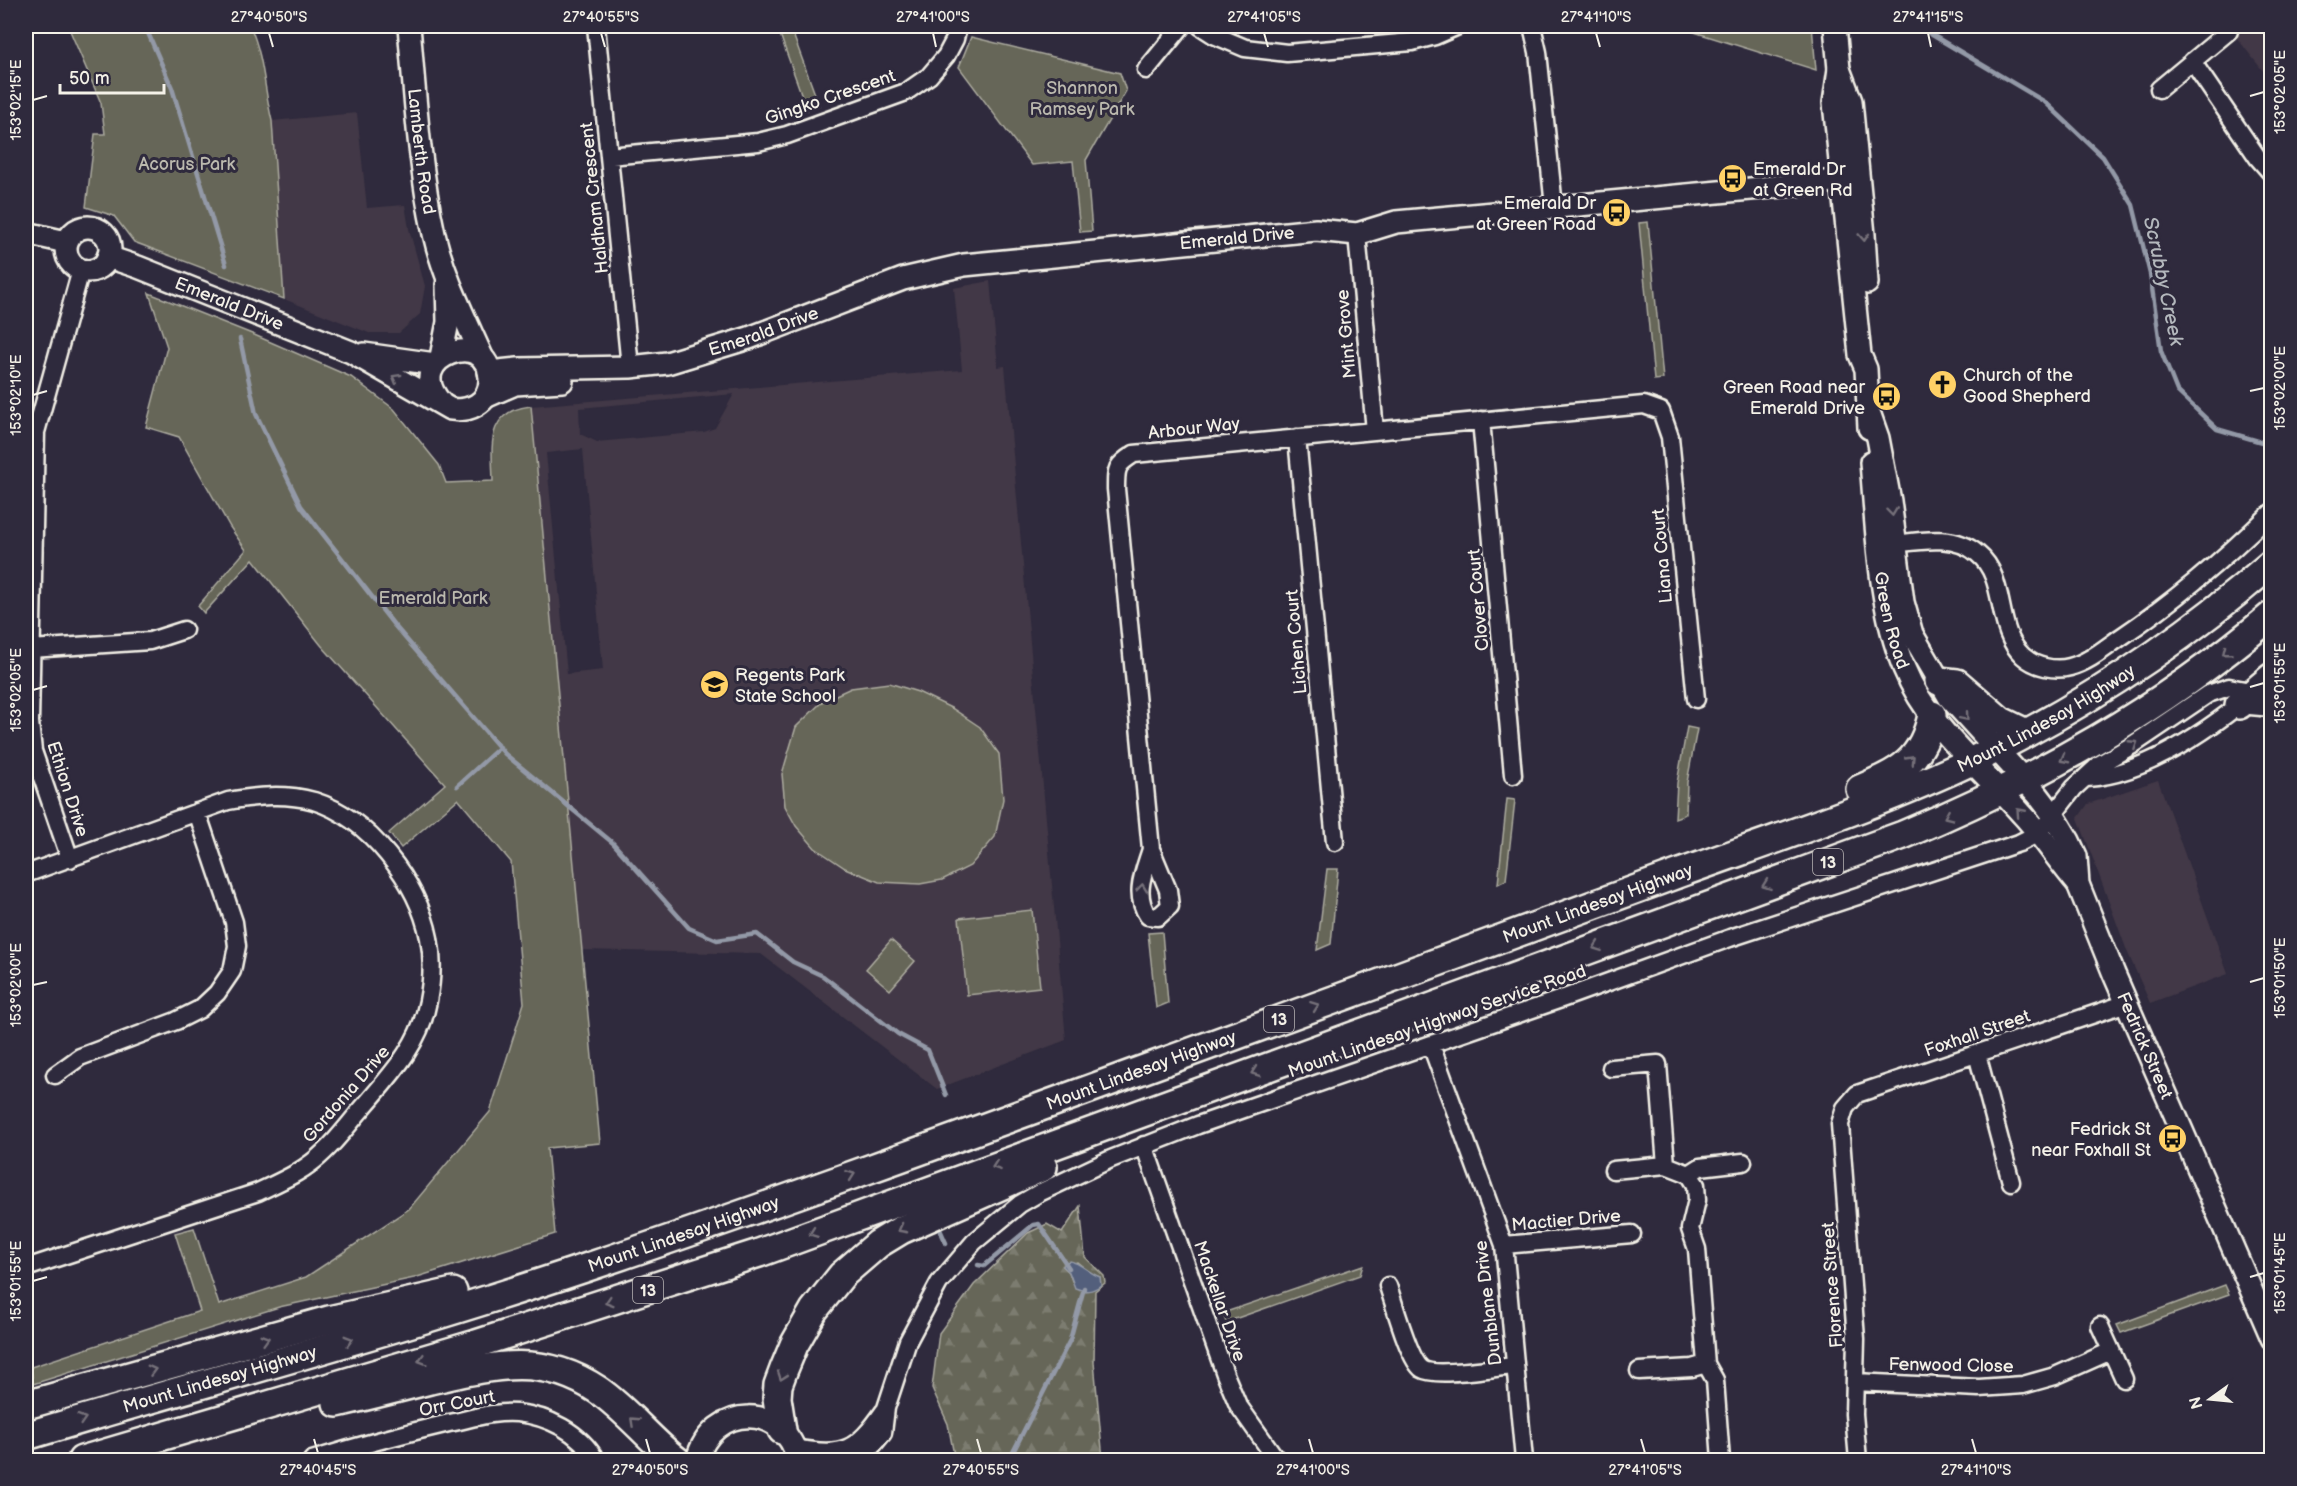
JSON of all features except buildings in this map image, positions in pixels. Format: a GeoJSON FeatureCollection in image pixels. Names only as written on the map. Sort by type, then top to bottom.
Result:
{"type":"FeatureCollection","features":[{"type":"Feature","properties":{"kind":"highway","name":"Mount Lindesay Highway"},"geometry":{"type":"LineString","coordinates":[[26,1436],[578,1270],[817,1187],[1901,791],[1972,761],[2079,704],[2127,673],[2196,623],[2271,563]]}},
{"type":"Feature","properties":{"kind":"highway","name":"13"},"geometry":{"type":"LineString","coordinates":[[82,1461],[476,1344],[643,1292],[770,1249],[1903,835],[2012,786],[2098,741],[2240,642],[2271,615]]}},
{"type":"Feature","properties":{"kind":"highway"},"geometry":{"type":"LineString","coordinates":[[1939,681],[1957,683],[2001,721],[2026,734]]}},
{"type":"Feature","properties":{"kind":"highway"},"geometry":{"type":"LineString","coordinates":[[1761,844],[1784,822],[1892,775],[1902,768],[1919,751],[1925,741],[1932,716]]}},
{"type":"Feature","properties":{"kind":"highway"},"geometry":{"type":"LineString","coordinates":[[792,1446],[777,1398],[778,1385],[794,1345],[808,1319],[825,1294],[842,1275],[878,1244],[900,1230],[1064,1158],[1091,1132]]}},
{"type":"Feature","properties":{"kind":"highway"},"geometry":{"type":"LineString","coordinates":[[26,1405],[329,1320],[537,1272],[578,1270]]}},
{"type":"Feature","properties":{"kind":"highway"},"geometry":{"type":"LineString","coordinates":[[198,1426],[248,1425],[481,1368],[526,1365],[568,1374],[596,1388],[676,1461]]}},
{"type":"Feature","properties":{"kind":"street","name":"Lamberth Road"},"geometry":{"type":"LineString","coordinates":[[409,26],[428,207],[434,235],[447,275],[487,367]]}},
{"type":"Feature","properties":{"kind":"street","name":"Haldham Crescent"},"geometry":{"type":"LineString","coordinates":[[596,26],[630,367]]}},
{"type":"Feature","properties":{"kind":"street","name":"Gingko Crescent"},"geometry":{"type":"LineString","coordinates":[[609,156],[758,142],[787,135],[906,92],[930,76],[955,39],[958,26]]}},
{"type":"Feature","properties":{"kind":"street"},"geometry":{"type":"LineString","coordinates":[[1146,70],[1182,26]]}},
{"type":"Feature","properties":{"kind":"street"},"geometry":{"type":"LineString","coordinates":[[1200,26],[1214,35],[1245,48],[1287,53],[1412,42],[1436,36],[1458,26]]}},
{"type":"Feature","properties":{"kind":"street"},"geometry":{"type":"LineString","coordinates":[[1532,26],[1538,52],[1554,207]]}},
{"type":"Feature","properties":{"kind":"street","name":"Green Road"},"geometry":{"type":"LineString","coordinates":[[1835,26],[1839,69],[1834,103],[1850,180],[1860,355],[1866,369],[1870,415],[1868,439],[1887,545],[1900,584],[1906,617],[1912,634],[1957,707],[1995,749],[2012,786]]}},
{"type":"Feature","properties":{"kind":"street"},"geometry":{"type":"LineString","coordinates":[[2159,88],[2229,31]]}},
{"type":"Feature","properties":{"kind":"street"},"geometry":{"type":"LineString","coordinates":[[2192,61],[2271,174]]}},
{"type":"Feature","properties":{"kind":"street","name":"Emerald Drive"},"geometry":{"type":"LineString","coordinates":[[351,352],[438,361],[449,352],[468,351],[487,367],[518,369],[630,367],[667,363],[710,352],[903,279],[964,265],[1316,230],[1357,234],[1396,222],[1850,180]]}},
{"type":"Feature","properties":{"kind":"street"},"geometry":{"type":"LineString","coordinates":[[81,227],[95,228],[106,236],[109,243],[108,257],[105,263],[94,270],[81,270],[70,262],[66,243],[69,236],[81,227]]}},
{"type":"Feature","properties":{"kind":"street"},"geometry":{"type":"LineString","coordinates":[[26,233],[66,243]]}},
{"type":"Feature","properties":{"kind":"street","name":"Mint Grove"},"geometry":{"type":"LineString","coordinates":[[1357,234],[1375,431]]}},
{"type":"Feature","properties":{"kind":"street","name":"Emerald Drive"},"geometry":{"type":"LineString","coordinates":[[108,257],[351,352],[450,409],[460,411],[478,405],[485,398],[515,384],[585,379],[630,367]]}},
{"type":"Feature","properties":{"kind":"street","name":"Ethion Drive"},"geometry":{"type":"LineString","coordinates":[[69,859],[33,750],[30,722],[31,432],[81,270]]}},
{"type":"Feature","properties":{"kind":"street","name":"Lamberth Road"},"geometry":{"type":"LineString","coordinates":[[438,361],[448,322],[447,275]]}},
{"type":"Feature","properties":{"kind":"street"},"geometry":{"type":"LineString","coordinates":[[438,361],[430,381],[435,397],[441,404]]}},
{"type":"Feature","properties":{"kind":"street"},"geometry":{"type":"LineString","coordinates":[[485,398],[490,381],[487,367]]}},
{"type":"Feature","properties":{"kind":"street","name":"Arbour Way"},"geometry":{"type":"LineString","coordinates":[[1151,849],[1116,471],[1121,462],[1134,454],[1481,420],[1644,405],[1661,411]]}},
{"type":"Feature","properties":{"kind":"street","name":"Liana Court"},"geometry":{"type":"LineString","coordinates":[[1661,411],[1671,437],[1696,699]]}},
{"type":"Feature","properties":{"kind":"street","name":"Clover Court"},"geometry":{"type":"LineString","coordinates":[[1481,420],[1514,775]]}},
{"type":"Feature","properties":{"kind":"street","name":"Lichen Court"},"geometry":{"type":"LineString","coordinates":[[1297,438],[1335,842]]}},
{"type":"Feature","properties":{"kind":"street"},"geometry":{"type":"LineString","coordinates":[[1887,545],[1951,541],[1963,544],[1980,555],[1991,571],[2009,632],[2018,651],[2034,664],[2062,669],[2072,667],[2094,655],[2177,597],[2224,559],[2271,512]]}},
{"type":"Feature","properties":{"kind":"street","name":"Green Road"},"geometry":{"type":"LineString","coordinates":[[1887,545],[1885,599],[1897,649],[1906,672],[1932,716],[1972,761],[2012,786]]}},
{"type":"Feature","properties":{"kind":"street"},"geometry":{"type":"LineString","coordinates":[[31,649],[150,641],[184,630]]}},
{"type":"Feature","properties":{"kind":"street","name":"Mount Lindesay Highway Service Road"},"geometry":{"type":"LineString","coordinates":[[855,1461],[864,1456],[883,1433],[886,1408],[908,1341],[939,1283],[974,1242],[1020,1204],[1039,1193],[1144,1145],[1776,922],[2019,843],[2039,832],[2074,788],[2100,764],[2208,694],[2229,687],[2262,696]]}},
{"type":"Feature","properties":{"kind":"street","name":"Mount Lindesay Highway Service Road"},"geometry":{"type":"LineString","coordinates":[[2087,778],[2110,775],[2153,758],[2262,696]]}},
{"type":"Feature","properties":{"kind":"street","name":"Fedrick Street"},"geometry":{"type":"LineString","coordinates":[[2012,786],[2054,816],[2076,856],[2078,884],[2271,1338]]}},
{"type":"Feature","properties":{"kind":"street","name":"Fedrick Street"},"geometry":{"type":"LineString","coordinates":[[2012,786],[2060,864],[2078,884]]}},
{"type":"Feature","properties":{"kind":"street","name":"Gordonia Drive"},"geometry":{"type":"LineString","coordinates":[[26,874],[228,801],[255,796],[281,796],[314,801],[340,813],[364,830],[388,853],[402,874],[419,908],[429,937],[432,970],[428,1002],[417,1036],[400,1065],[323,1153],[294,1174],[258,1192],[26,1268]]}},
{"type":"Feature","properties":{"kind":"street"},"geometry":{"type":"LineString","coordinates":[[55,1075],[80,1057],[176,1021],[200,1009],[217,993],[232,970],[237,946],[234,922],[197,812]]}},
{"type":"Feature","properties":{"kind":"street","name":"Foxhall Street"},"geometry":{"type":"LineString","coordinates":[[1845,1108],[1857,1094],[2127,1003]]}},
{"type":"Feature","properties":{"kind":"street","name":"Dunblane Drive"},"geometry":{"type":"LineString","coordinates":[[1431,1045],[1504,1245],[1524,1461]]}},
{"type":"Feature","properties":{"kind":"street"},"geometry":{"type":"LineString","coordinates":[[1977,1054],[2011,1182]]}},
{"type":"Feature","properties":{"kind":"street"},"geometry":{"type":"LineString","coordinates":[[1611,1068],[1658,1064],[1666,1165]]}},
{"type":"Feature","properties":{"kind":"street","name":"Florence Street"},"geometry":{"type":"LineString","coordinates":[[1845,1108],[1840,1124],[1856,1338],[1854,1414],[1858,1461]]}},
{"type":"Feature","properties":{"kind":"street","name":"Mackellar Drive"},"geometry":{"type":"LineString","coordinates":[[1144,1145],[1238,1405],[1277,1461]]}},
{"type":"Feature","properties":{"kind":"street"},"geometry":{"type":"LineString","coordinates":[[1689,1174],[1700,1167],[1743,1162]]}},
{"type":"Feature","properties":{"kind":"street"},"geometry":{"type":"LineString","coordinates":[[1613,1170],[1666,1165],[1689,1174],[1695,1185],[1697,1200],[1690,1229],[1696,1249],[1706,1364],[1715,1380],[1721,1461]]}},
{"type":"Feature","properties":{"kind":"street","name":"Mactier Drive"},"geometry":{"type":"LineString","coordinates":[[1504,1245],[1632,1234]]}},
{"type":"Feature","properties":{"kind":"street"},"geometry":{"type":"LineString","coordinates":[[1388,1286],[1413,1358],[1421,1368],[1435,1373],[1515,1366]]}},
{"type":"Feature","properties":{"kind":"street"},"geometry":{"type":"LineString","coordinates":[[2100,1326],[2124,1379]]}},
{"type":"Feature","properties":{"kind":"street","name":"Fenwood Close"},"geometry":{"type":"LineString","coordinates":[[1855,1382],[1979,1388],[2023,1385],[2055,1376],[2111,1351]]}},
{"type":"Feature","properties":{"kind":"street"},"geometry":{"type":"LineString","coordinates":[[1639,1371],[1692,1368],[1706,1364]]}},
{"type":"Feature","properties":{"kind":"street","name":"Mount Lindesay Highway Service Road"},"geometry":{"type":"LineString","coordinates":[[792,1446],[826,1453],[840,1451],[866,1436],[886,1408]]}},
{"type":"Feature","properties":{"kind":"street","name":"Orr Court"},"geometry":{"type":"LineString","coordinates":[[312,1461],[386,1437],[472,1418],[514,1413],[548,1420],[566,1430],[581,1442],[596,1461]]}},
{"type":"Feature","properties":{"kind":"street"},"geometry":{"type":"LineString","coordinates":[[697,1461],[708,1436],[718,1426],[730,1419],[744,1416],[758,1417],[771,1422],[792,1446]]}},
{"type":"Feature","properties":{"kind":"shaded area"},"geometry":{"type":"Polygon","coordinates":[[[2231,26],[2271,26],[2271,81],[2229,28],[2231,26]]]}},
{"type":"Feature","properties":{"kind":"shaded area"},"geometry":{"type":"Polygon","coordinates":[[[357,113],[367,208],[405,205],[409,229],[425,286],[420,314],[399,333],[369,333],[284,299],[272,121],[357,113]]]}},
{"type":"Feature","properties":{"kind":"shaded area","name":"Regents Park State School"},"geometry":{"type":"Polygon","coordinates":[[[990,281],[998,367],[1005,366],[1066,1040],[937,1089],[761,954],[581,950],[531,406],[962,370],[954,288],[990,281]],[[734,394],[579,408],[580,434],[597,442],[704,432],[715,428],[734,394]],[[583,449],[546,453],[567,674],[603,670],[583,449]],[[889,683],[851,688],[823,701],[796,727],[920,884],[942,880],[970,866],[980,727],[953,709],[918,692],[889,683]]]}},
{"type":"Feature","properties":{"kind":"shaded area"},"geometry":{"type":"Polygon","coordinates":[[[2158,780],[2228,974],[2150,1003],[2127,951],[2078,818],[2088,804],[2158,780]]]}},
{"type":"Feature","properties":{"kind":"green space","name":"Acorus Park"},"geometry":{"type":"Polygon","coordinates":[[[68,26],[250,26],[261,61],[272,121],[284,299],[134,242],[114,216],[86,207],[95,134],[105,134],[101,103],[68,26]]]}},
{"type":"Feature","properties":{"kind":"green space"},"geometry":{"type":"Polygon","coordinates":[[[777,26],[790,26],[819,105],[807,110],[777,26]]]}},
{"type":"Feature","properties":{"kind":"green space"},"geometry":{"type":"Polygon","coordinates":[[[1675,26],[1812,26],[1816,70],[1675,26]]]}},
{"type":"Feature","properties":{"kind":"green space","name":"Shannon Ramsey Park"},"geometry":{"type":"Polygon","coordinates":[[[971,37],[1120,73],[1126,91],[1086,160],[1092,231],[1080,232],[1073,161],[1032,165],[959,67],[971,37]]]}},
{"type":"Feature","properties":{"kind":"green space"},"geometry":{"type":"Polygon","coordinates":[[[1648,222],[1663,379],[1654,380],[1639,223],[1648,222]]]}},
{"type":"Feature","properties":{"kind":"green space","name":"Emerald Park"},"geometry":{"type":"Polygon","coordinates":[[[149,293],[351,377],[394,409],[439,465],[446,483],[493,481],[492,443],[498,423],[516,409],[531,406],[600,1143],[547,1148],[555,1234],[414,1278],[279,1307],[33,1384],[31,1367],[200,1311],[175,1233],[194,1228],[219,1305],[306,1277],[409,1209],[490,1112],[524,1003],[511,862],[458,799],[401,848],[389,833],[445,784],[321,645],[253,559],[204,613],[198,606],[246,550],[230,527],[179,437],[146,427],[167,347],[149,293]]]}},
{"type":"Feature","properties":{"kind":"green space"},"geometry":{"type":"Polygon","coordinates":[[[889,683],[918,692],[953,709],[980,727],[999,754],[1003,799],[995,837],[970,866],[942,880],[920,884],[879,882],[845,868],[815,848],[796,826],[785,806],[782,774],[796,727],[823,701],[851,688],[889,683]]]}},
{"type":"Feature","properties":{"kind":"green space"},"geometry":{"type":"Polygon","coordinates":[[[1687,727],[1697,729],[1687,782],[1686,814],[1675,818],[1677,783],[1687,727]]]}},
{"type":"Feature","properties":{"kind":"green space"},"geometry":{"type":"Polygon","coordinates":[[[1507,799],[1515,800],[1506,880],[1498,884],[1507,799]]]}},
{"type":"Feature","properties":{"kind":"green space"},"geometry":{"type":"Polygon","coordinates":[[[1327,869],[1338,869],[1331,944],[1317,950],[1327,869]]]}},
{"type":"Feature","properties":{"kind":"green space"},"geometry":{"type":"Polygon","coordinates":[[[1032,910],[1040,987],[967,995],[959,918],[1032,910]]]}},
{"type":"Feature","properties":{"kind":"green space"},"geometry":{"type":"Polygon","coordinates":[[[1162,932],[1168,1003],[1156,1008],[1148,933],[1162,932]]]}},
{"type":"Feature","properties":{"kind":"green space"},"geometry":{"type":"Polygon","coordinates":[[[891,940],[915,961],[890,990],[866,969],[891,940]]]}},
{"type":"Feature","properties":{"kind":"green space"},"geometry":{"type":"Polygon","coordinates":[[[1080,1206],[1085,1257],[1104,1276],[1105,1283],[1095,1291],[1094,1362],[1103,1460],[955,1460],[948,1424],[932,1388],[939,1333],[974,1285],[1028,1233],[1047,1224],[1062,1233],[1080,1206]],[[1077,1262],[1063,1266],[1069,1272],[1072,1281],[1100,1285],[1100,1277],[1092,1274],[1077,1262]]]}},
{"type":"Feature","properties":{"kind":"green space"},"geometry":{"type":"Polygon","coordinates":[[[1363,1265],[1360,1275],[1226,1322],[1223,1313],[1363,1265]]]}},
{"type":"Feature","properties":{"kind":"green space"},"geometry":{"type":"Polygon","coordinates":[[[2225,1285],[2229,1294],[2121,1333],[2117,1325],[2225,1285]]]}},
{"type":"Feature","properties":{"kind":"water"},"geometry":{"type":"Polygon","coordinates":[[[1070,1261],[1100,1277],[1101,1285],[1088,1291],[1075,1288],[1069,1272],[1063,1266],[1070,1261]]]}},
{"type":"Feature","properties":{"kind":"waterway"},"geometry":{"type":"LineString","coordinates":[[145,26],[172,88],[226,265]]}},
{"type":"Feature","properties":{"kind":"waterway","name":"Scrubby Creek"},"geometry":{"type":"LineString","coordinates":[[1917,26],[2045,102],[2103,157],[2133,205],[2150,274],[2161,351],[2177,391],[2217,429],[2272,445]]}},
{"type":"Feature","properties":{"kind":"waterway"},"geometry":{"type":"LineString","coordinates":[[240,339],[256,414],[301,506],[394,625],[505,754],[613,843],[689,928],[717,940],[757,934],[793,962],[823,976],[898,1034],[928,1050],[946,1095]]}},
{"type":"Feature","properties":{"kind":"waterway"},"geometry":{"type":"LineString","coordinates":[[457,786],[500,747]]}},
{"type":"Feature","properties":{"kind":"waterway"},"geometry":{"type":"LineString","coordinates":[[978,1265],[984,1266],[1033,1225],[1039,1224],[1069,1268]]}},
{"type":"Feature","properties":{"kind":"waterway"},"geometry":{"type":"LineString","coordinates":[[938,1225],[946,1243]]}},
{"type":"Feature","properties":{"kind":"waterway"},"geometry":{"type":"LineString","coordinates":[[1009,1460],[1070,1340],[1084,1288]]}},
{"type":"Feature","properties":{"kind":"place","name":"Emerald Dr at Green Rd"},"geometry":{"type":"Point","coordinates":[1732,179]}},
{"type":"Feature","properties":{"kind":"place","name":"Emerald Dr at Green Road"},"geometry":{"type":"Point","coordinates":[1617,213]}},
{"type":"Feature","properties":{"kind":"place","name":"Church of the Good Shepherd"},"geometry":{"type":"Point","coordinates":[1942,385]}},
{"type":"Feature","properties":{"kind":"place","name":"Green Road near Emerald Drive"},"geometry":{"type":"Point","coordinates":[1886,397]}},
{"type":"Feature","properties":{"kind":"place","name":"Regents Park State School"},"geometry":{"type":"Point","coordinates":[714,685]}},
{"type":"Feature","properties":{"kind":"place","name":"Fedrick St near Foxhall St"},"geometry":{"type":"Point","coordinates":[2172,1139]}}]}
